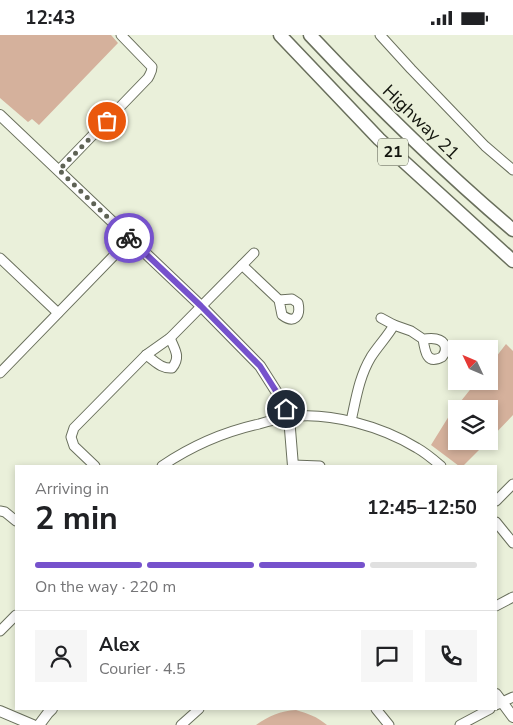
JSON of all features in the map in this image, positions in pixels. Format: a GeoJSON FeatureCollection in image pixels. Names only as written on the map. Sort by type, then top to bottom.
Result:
{"type":"FeatureCollection","features":[{"type":"Feature","properties":{"kind":"main road","name":"21"},"geometry":{"type":"LineString","coordinates":[[280,35],[379,139],[513,261]]}},
{"type":"Feature","properties":{"kind":"main road","name":"Highway 21"},"geometry":{"type":"LineString","coordinates":[[310,35],[413,140],[513,230]]}},
{"type":"Feature","properties":{"kind":"street"},"geometry":{"type":"LineString","coordinates":[[59,170],[151,74],[152,67],[122,35]]}},
{"type":"Feature","properties":{"kind":"street"},"geometry":{"type":"LineString","coordinates":[[380,35],[485,146],[513,171]]}},
{"type":"Feature","properties":{"kind":"street"},"geometry":{"type":"LineString","coordinates":[[2,120],[59,170],[201,306],[260,366],[281,399],[289,417],[293,465]]}},
{"type":"Feature","properties":{"kind":"street"},"geometry":{"type":"LineString","coordinates":[[0,373],[130,239]]}},
{"type":"Feature","properties":{"kind":"street"},"geometry":{"type":"LineString","coordinates":[[94,465],[74,446],[71,437],[74,428],[146,355],[170,338],[254,253]]}},
{"type":"Feature","properties":{"kind":"street"},"geometry":{"type":"LineString","coordinates":[[0,258],[58,313]]}},
{"type":"Feature","properties":{"kind":"street"},"geometry":{"type":"LineString","coordinates":[[242,265],[279,300]]}},
{"type":"Feature","properties":{"kind":"street"},"geometry":{"type":"LineString","coordinates":[[381,318],[411,331],[423,339]]}},
{"type":"Feature","properties":{"kind":"street"},"geometry":{"type":"LineString","coordinates":[[351,421],[358,387],[364,371],[371,357],[394,325]]}},
{"type":"Feature","properties":{"kind":"street"},"geometry":{"type":"LineString","coordinates":[[146,355],[160,366],[167,369],[172,368],[177,363],[178,356],[170,338]]}},
{"type":"Feature","properties":{"kind":"street"},"geometry":{"type":"LineString","coordinates":[[163,465],[209,439],[243,427],[289,417],[315,416],[351,421],[396,437],[417,448],[440,465]]}},
{"type":"Feature","properties":{"kind":"street"},"geometry":{"type":"LineString","coordinates":[[497,500],[513,484]]}},
{"type":"Feature","properties":{"kind":"street"},"geometry":{"type":"LineString","coordinates":[[0,511],[5,512],[15,520]]}},
{"type":"Feature","properties":{"kind":"street"},"geometry":{"type":"LineString","coordinates":[[497,523],[513,543]]}},
{"type":"Feature","properties":{"kind":"street"},"geometry":{"type":"LineString","coordinates":[[497,605],[513,597]]}},
{"type":"Feature","properties":{"kind":"street"},"geometry":{"type":"LineString","coordinates":[[0,631],[15,616]]}},
{"type":"Feature","properties":{"kind":"street"},"geometry":{"type":"LineString","coordinates":[[498,700],[513,697]]}},
{"type":"Feature","properties":{"kind":"street"},"geometry":{"type":"LineString","coordinates":[[498,700],[513,717]]}},
{"type":"Feature","properties":{"kind":"street"},"geometry":{"type":"LineString","coordinates":[[40,725],[51,710]]}},
{"type":"Feature","properties":{"kind":"street"},"geometry":{"type":"LineString","coordinates":[[47,725],[56,710]]}},
{"type":"Feature","properties":{"kind":"street"},"geometry":{"type":"LineString","coordinates":[[181,725],[198,710]]}},
{"type":"Feature","properties":{"kind":"street"},"geometry":{"type":"LineString","coordinates":[[377,710],[389,725]]}},
{"type":"Feature","properties":{"kind":"street"},"geometry":{"type":"LineString","coordinates":[[460,725],[488,710]]}},
{"type":"Feature","properties":{"kind":"street"},"geometry":{"type":"LineString","coordinates":[[0,711],[33,725]]}},
{"type":"Feature","properties":{"kind":"shaded area"},"geometry":{"type":"Polygon","coordinates":[[[0,35],[111,35],[118,43],[39,125],[32,119],[28,122],[0,98],[0,35]]]}},
{"type":"Feature","properties":{"kind":"shaded area"},"geometry":{"type":"Polygon","coordinates":[[[506,344],[513,351],[513,415],[498,431],[498,400],[462,400],[470,390],[498,390],[498,354],[506,344]]]}},
{"type":"Feature","properties":{"kind":"shaded area"},"geometry":{"type":"Polygon","coordinates":[[[448,418],[448,450],[479,450],[464,465],[458,465],[431,445],[448,418]]]}},
{"type":"Feature","properties":{"kind":"shaded area"},"geometry":{"type":"Polygon","coordinates":[[[296,710],[319,719],[327,725],[256,725],[275,714],[296,710]]]}},
{"type":"Feature","properties":{"kind":"way so far"},"geometry":{"type":"LineString","coordinates":[[107,121],[59,170],[129,238]]}},
{"type":"Feature","properties":{"kind":"route"},"geometry":{"type":"LineString","coordinates":[[129,238],[201,306],[260,366],[286,409]]}}]}
